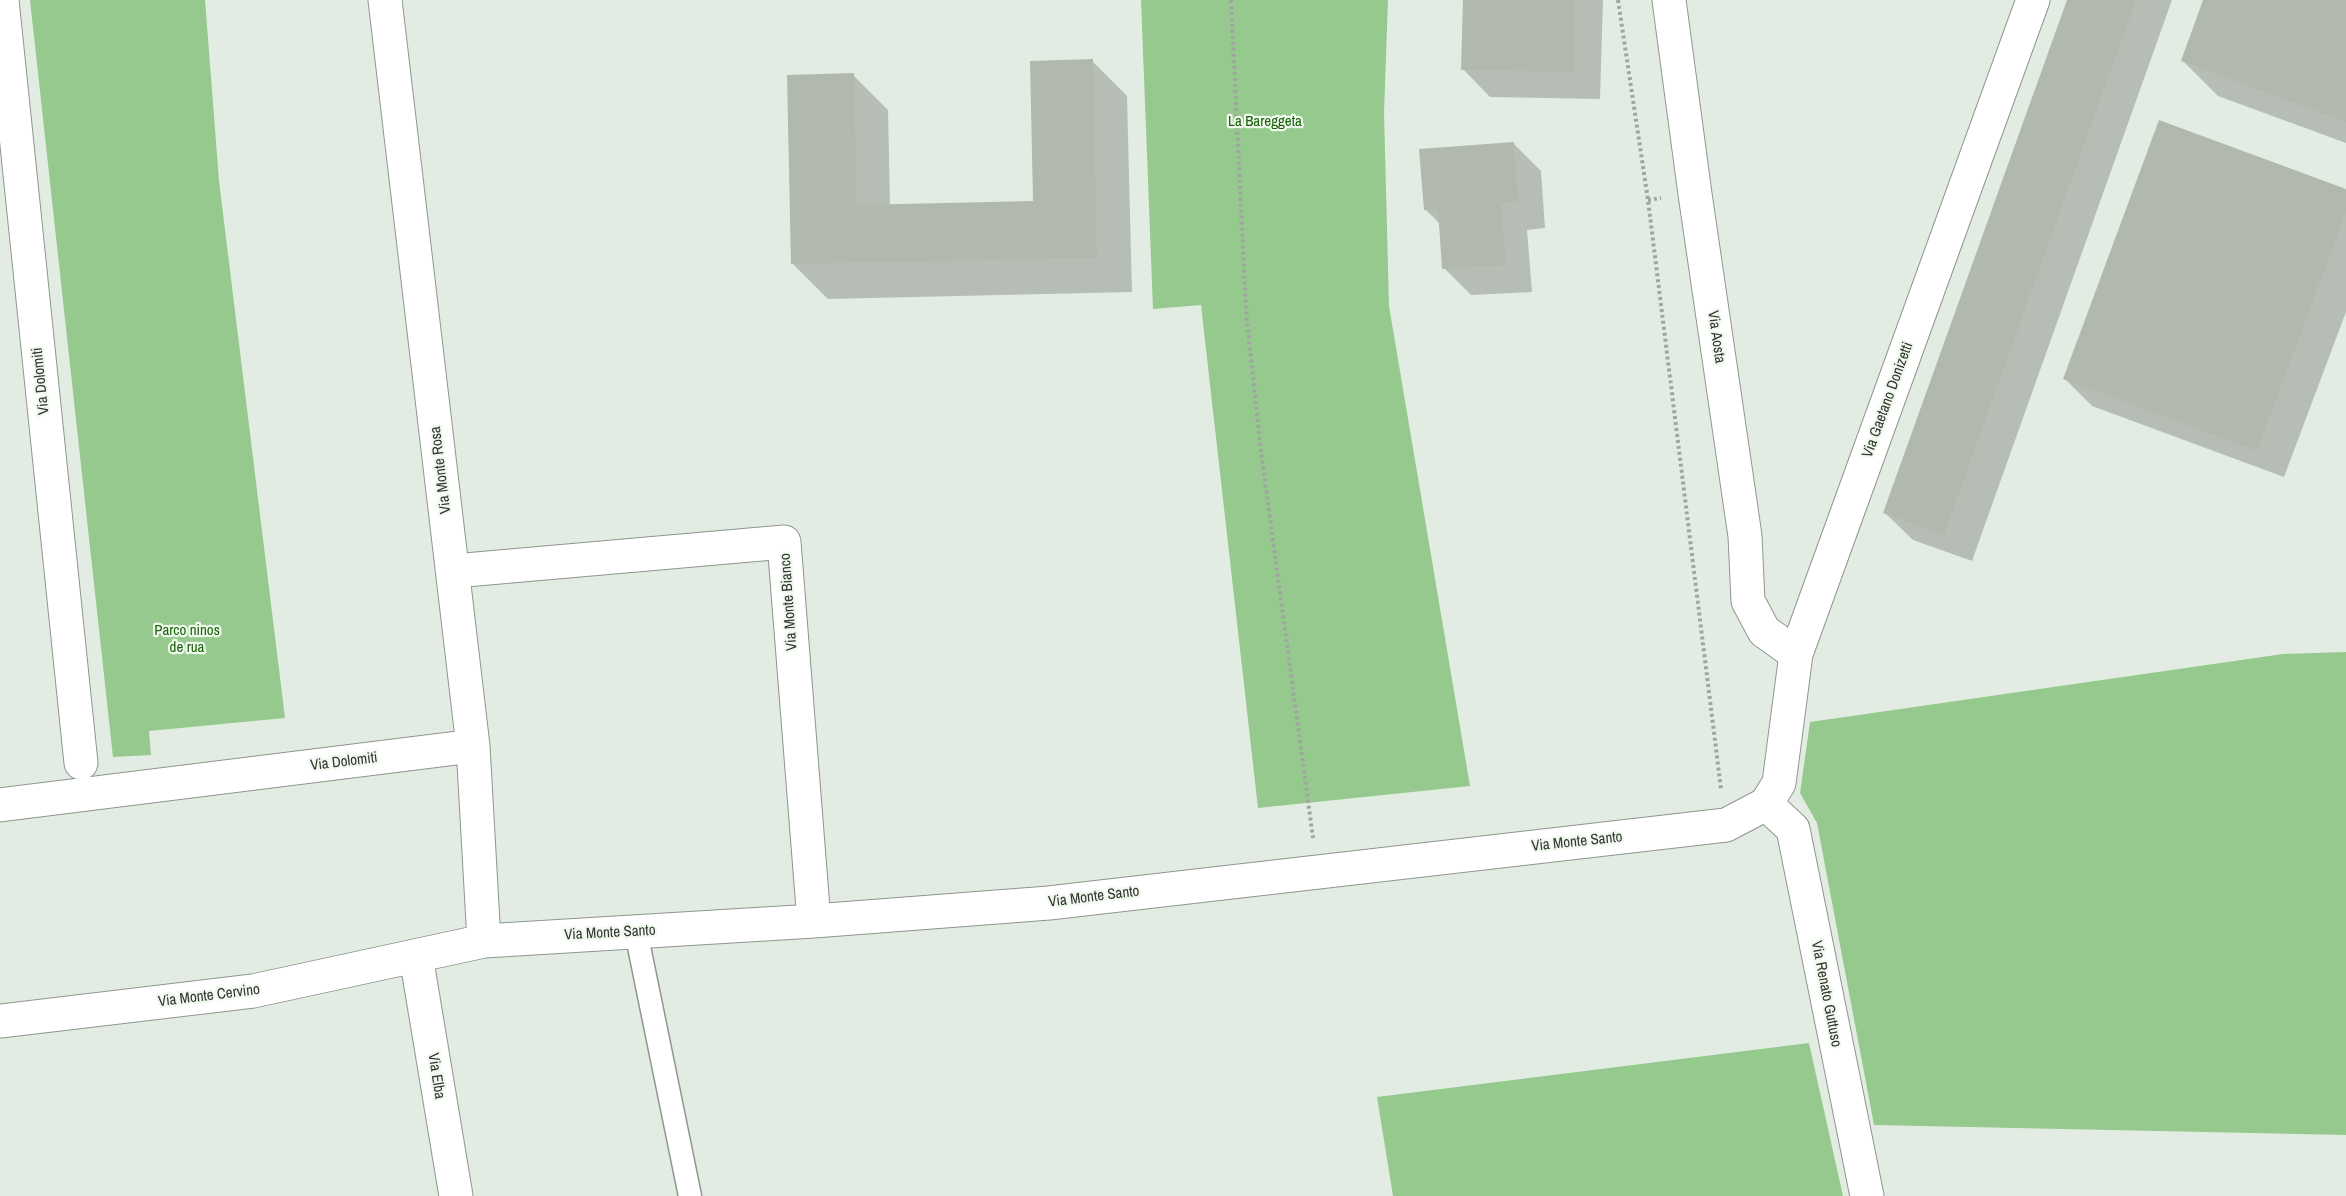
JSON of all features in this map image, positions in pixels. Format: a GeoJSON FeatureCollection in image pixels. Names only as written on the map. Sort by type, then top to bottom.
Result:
{"type":"FeatureCollection","features":[{"type":"Feature","properties":{"kind":"street","name":"Via Dolomiti"},"geometry":{"type":"LineString","coordinates":[[2,0],[81,763]]}},
{"type":"Feature","properties":{"kind":"street","name":"Via Monte Rosa"},"geometry":{"type":"LineString","coordinates":[[385,0],[473,746],[484,941]]}},
{"type":"Feature","properties":{"kind":"street","name":"Via Aosta"},"geometry":{"type":"LineString","coordinates":[[1669,0],[1745,536],[1748,601],[1764,631],[1796,654]]}},
{"type":"Feature","properties":{"kind":"street","name":"Via Gaetano Donizetti"},"geometry":{"type":"LineString","coordinates":[[1766,804],[1779,783],[1796,654],[2033,0]]}},
{"type":"Feature","properties":{"kind":"street","name":"Via Monte Bianco"},"geometry":{"type":"LineString","coordinates":[[454,571],[784,542],[814,921]]}},
{"type":"Feature","properties":{"kind":"street","name":"Via Dolomiti"},"geometry":{"type":"LineString","coordinates":[[0,805],[473,746]]}},
{"type":"Feature","properties":{"kind":"street","name":"Via Monte Santo"},"geometry":{"type":"LineString","coordinates":[[416,956],[484,941],[814,921],[1048,903],[1726,825],[1766,804]]}},
{"type":"Feature","properties":{"kind":"street","name":"Via Renato Guttuso"},"geometry":{"type":"LineString","coordinates":[[1766,804],[1793,829],[1867,1196]]}},
{"type":"Feature","properties":{"kind":"street","name":"Via Monte Cervino"},"geometry":{"type":"LineString","coordinates":[[0,1021],[253,992],[416,956]]}},
{"type":"Feature","properties":{"kind":"street","name":"Via Elba"},"geometry":{"type":"LineString","coordinates":[[416,956],[456,1196]]}},
{"type":"Feature","properties":{"kind":"lane"},"geometry":{"type":"LineString","coordinates":[[636,932],[690,1196]]}},
{"type":"Feature","properties":{"kind":"path"},"geometry":{"type":"LineString","coordinates":[[1230,0],[1246,311],[1261,451],[1317,872]]}},
{"type":"Feature","properties":{"kind":"path"},"geometry":{"type":"LineString","coordinates":[[1618,0],[1648,200],[1726,825]]}},
{"type":"Feature","properties":{"kind":"green space","name":"Parco ninos de rua"},"geometry":{"type":"Polygon","coordinates":[[[30,0],[205,0],[219,181],[285,718],[149,731],[151,755],[113,757],[30,0]]]}},
{"type":"Feature","properties":{"kind":"green space","name":"La Bareggeta"},"geometry":{"type":"Polygon","coordinates":[[[1141,0],[1388,0],[1384,113],[1389,306],[1470,786],[1258,808],[1201,305],[1153,309],[1141,0]]]}},
{"type":"Feature","properties":{"kind":"green space"},"geometry":{"type":"Polygon","coordinates":[[[2346,652],[2346,1135],[1874,1125],[1817,823],[1800,793],[1810,722],[2283,654],[2346,652]]]}},
{"type":"Feature","properties":{"kind":"green space"},"geometry":{"type":"Polygon","coordinates":[[[1809,1043],[1843,1196],[1393,1196],[1377,1097],[1809,1043]]]}},
{"type":"Feature","properties":{"kind":"building"},"geometry":{"type":"Polygon","coordinates":[[[1463,0],[1575,0],[1574,72],[1461,70],[1463,0]]]}},
{"type":"Feature","properties":{"kind":"building"},"geometry":{"type":"Polygon","coordinates":[[[2067,0],[2136,0],[1944,535],[1883,513],[2067,0]]]}},
{"type":"Feature","properties":{"kind":"building"},"geometry":{"type":"Polygon","coordinates":[[[2203,0],[2346,0],[2346,122],[2181,61],[2203,0]]]}},
{"type":"Feature","properties":{"kind":"building"},"geometry":{"type":"Polygon","coordinates":[[[1093,59],[1097,258],[791,264],[787,75],[854,73],[857,205],[1033,201],[1030,61],[1093,59]]]}},
{"type":"Feature","properties":{"kind":"building"},"geometry":{"type":"Polygon","coordinates":[[[2159,120],[2346,189],[2346,212],[2257,451],[2063,379],[2159,120]]]}},
{"type":"Feature","properties":{"kind":"building"},"geometry":{"type":"Polygon","coordinates":[[[1514,142],[1518,201],[1501,203],[1506,265],[1442,269],[1438,209],[1424,210],[1419,149],[1514,142]]]}}]}
